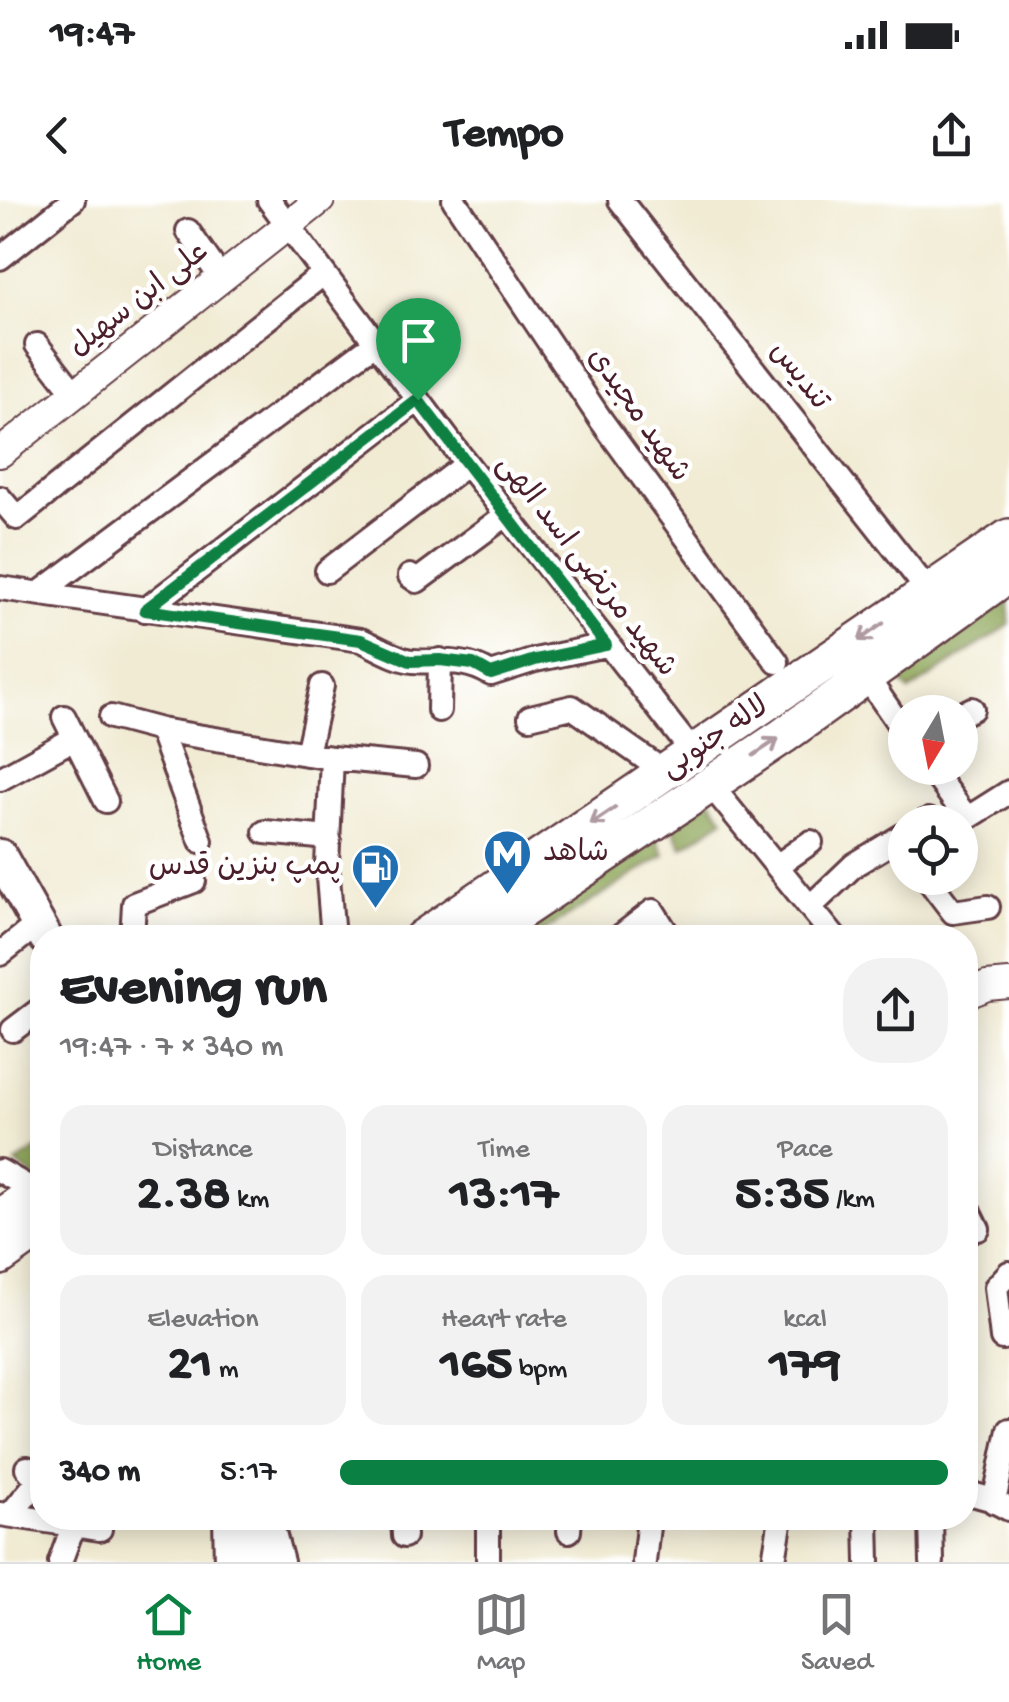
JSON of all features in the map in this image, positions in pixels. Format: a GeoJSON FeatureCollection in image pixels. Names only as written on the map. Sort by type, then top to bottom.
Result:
{"type":"FeatureCollection","features":[{"type":"Feature","properties":{"kind":"main road","name":"لاله جنوبی"},"geometry":{"type":"LineString","coordinates":[[497,925],[690,770],[928,592],[1009,537]]}},
{"type":"Feature","properties":{"kind":"main road","name":"لاله جنوبی"},"geometry":{"type":"LineString","coordinates":[[443,925],[690,770],[866,676],[1009,574]]}},
{"type":"Feature","properties":{"kind":"main road"},"geometry":{"type":"LineString","coordinates":[[0,856],[39,925]]}},
{"type":"Feature","properties":{"kind":"main road"},"geometry":{"type":"LineString","coordinates":[[0,1217],[30,1197]]}},
{"type":"Feature","properties":{"kind":"main road"},"geometry":{"type":"LineString","coordinates":[[0,1257],[30,1236]]}},
{"type":"Feature","properties":{"kind":"main road"},"geometry":{"type":"LineString","coordinates":[[230,1530],[231,1562]]}},
{"type":"Feature","properties":{"kind":"main road"},"geometry":{"type":"LineString","coordinates":[[254,1562],[255,1530]]}},
{"type":"Feature","properties":{"kind":"street","name":"شهید مرتضی اسد الهی"},"geometry":{"type":"LineString","coordinates":[[269,200],[606,645],[690,770],[825,925]]}},
{"type":"Feature","properties":{"kind":"street","name":"علی ابن سهیل"},"geometry":{"type":"LineString","coordinates":[[0,453],[320,200]]}},
{"type":"Feature","properties":{"kind":"street","name":"شهید مجیدی"},"geometry":{"type":"LineString","coordinates":[[454,200],[601,420],[777,662]]}},
{"type":"Feature","properties":{"kind":"street","name":"تندیس"},"geometry":{"type":"LineString","coordinates":[[620,200],[928,592]]}},
{"type":"Feature","properties":{"kind":"street"},"geometry":{"type":"LineString","coordinates":[[0,258],[84,202]]}},
{"type":"Feature","properties":{"kind":"street"},"geometry":{"type":"LineString","coordinates":[[188,230],[221,278]]}},
{"type":"Feature","properties":{"kind":"street"},"geometry":{"type":"LineString","coordinates":[[0,498],[17,518],[323,274]]}},
{"type":"Feature","properties":{"kind":"street"},"geometry":{"type":"LineString","coordinates":[[41,592],[375,343]]}},
{"type":"Feature","properties":{"kind":"street"},"geometry":{"type":"LineString","coordinates":[[36,345],[75,394]]}},
{"type":"Feature","properties":{"kind":"street"},"geometry":{"type":"LineString","coordinates":[[145,610],[418,400]]}},
{"type":"Feature","properties":{"kind":"street"},"geometry":{"type":"LineString","coordinates":[[327,571],[467,464]]}},
{"type":"Feature","properties":{"kind":"street"},"geometry":{"type":"LineString","coordinates":[[410,576],[417,581],[506,514]]}},
{"type":"Feature","properties":{"kind":"street"},"geometry":{"type":"LineString","coordinates":[[0,588],[361,640],[410,661],[473,664],[491,674],[549,656],[606,645]]}},
{"type":"Feature","properties":{"kind":"street"},"geometry":{"type":"LineString","coordinates":[[439,710],[440,660]]}},
{"type":"Feature","properties":{"kind":"street"},"geometry":{"type":"LineString","coordinates":[[866,676],[888,708]]}},
{"type":"Feature","properties":{"kind":"street"},"geometry":{"type":"LineString","coordinates":[[307,754],[322,686]]}},
{"type":"Feature","properties":{"kind":"street"},"geometry":{"type":"LineString","coordinates":[[530,717],[572,707],[690,770]]}},
{"type":"Feature","properties":{"kind":"street"},"geometry":{"type":"LineString","coordinates":[[111,717],[160,730],[307,754],[416,766]]}},
{"type":"Feature","properties":{"kind":"street"},"geometry":{"type":"LineString","coordinates":[[0,779],[68,728],[106,801]]}},
{"type":"Feature","properties":{"kind":"street"},"geometry":{"type":"LineString","coordinates":[[160,730],[200,841]]}},
{"type":"Feature","properties":{"kind":"street"},"geometry":{"type":"LineString","coordinates":[[332,758],[327,865],[332,925]]}},
{"type":"Feature","properties":{"kind":"street"},"geometry":{"type":"LineString","coordinates":[[978,811],[1009,792]]}},
{"type":"Feature","properties":{"kind":"street"},"geometry":{"type":"LineString","coordinates":[[266,832],[328,838]]}},
{"type":"Feature","properties":{"kind":"street"},"geometry":{"type":"LineString","coordinates":[[777,866],[811,842]]}},
{"type":"Feature","properties":{"kind":"street"},"geometry":{"type":"LineString","coordinates":[[810,907],[854,865],[888,847]]}},
{"type":"Feature","properties":{"kind":"street"},"geometry":{"type":"LineString","coordinates":[[133,925],[134,904],[194,881]]}},
{"type":"Feature","properties":{"kind":"street"},"geometry":{"type":"LineString","coordinates":[[940,895],[954,912],[988,907]]}},
{"type":"Feature","properties":{"kind":"street"},"geometry":{"type":"LineString","coordinates":[[635,925],[653,911],[662,925]]}},
{"type":"Feature","properties":{"kind":"street"},"geometry":{"type":"LineString","coordinates":[[0,954],[30,938]]}},
{"type":"Feature","properties":{"kind":"street"},"geometry":{"type":"LineString","coordinates":[[978,990],[988,986],[1008,988]]}},
{"type":"Feature","properties":{"kind":"street"},"geometry":{"type":"LineString","coordinates":[[13,1030],[30,1017]]}},
{"type":"Feature","properties":{"kind":"street"},"geometry":{"type":"LineString","coordinates":[[0,1171],[30,1185]]}},
{"type":"Feature","properties":{"kind":"street"},"geometry":{"type":"LineString","coordinates":[[1003,1280],[1006,1337]]}},
{"type":"Feature","properties":{"kind":"street"},"geometry":{"type":"LineString","coordinates":[[978,1497],[1002,1505],[1009,1430]]}},
{"type":"Feature","properties":{"kind":"street"},"geometry":{"type":"LineString","coordinates":[[27,1468],[30,1472]]}},
{"type":"Feature","properties":{"kind":"street"},"geometry":{"type":"LineString","coordinates":[[5,1515],[30,1489]]}},
{"type":"Feature","properties":{"kind":"street"},"geometry":{"type":"LineString","coordinates":[[5,1515],[30,1516]]}},
{"type":"Feature","properties":{"kind":"street"},"geometry":{"type":"LineString","coordinates":[[60,1562],[72,1530]]}},
{"type":"Feature","properties":{"kind":"street"},"geometry":{"type":"LineString","coordinates":[[273,1530],[282,1562]]}},
{"type":"Feature","properties":{"kind":"street"},"geometry":{"type":"LineString","coordinates":[[488,1530],[488,1562]]}},
{"type":"Feature","properties":{"kind":"street"},"geometry":{"type":"LineString","coordinates":[[644,1562],[648,1530]]}},
{"type":"Feature","properties":{"kind":"street"},"geometry":{"type":"LineString","coordinates":[[774,1560],[779,1530]]}},
{"type":"Feature","properties":{"kind":"street"},"geometry":{"type":"LineString","coordinates":[[868,1530],[868,1562]]}},
{"type":"Feature","properties":{"kind":"green space"},"geometry":{"type":"Polygon","coordinates":[[[1009,594],[1009,625],[909,691],[895,674],[1009,594]]]}},
{"type":"Feature","properties":{"kind":"green space"},"geometry":{"type":"Polygon","coordinates":[[[708,796],[724,819],[682,848],[671,823],[708,796]]]}},
{"type":"Feature","properties":{"kind":"green space"},"geometry":{"type":"Polygon","coordinates":[[[654,832],[665,855],[554,925],[518,925],[654,832]]]}},
{"type":"Feature","properties":{"kind":"green space"},"geometry":{"type":"Polygon","coordinates":[[[30,1154],[30,1174],[16,1163],[30,1154]]]}},
{"type":"Feature","properties":{"kind":"place","name":"شاهد"},"geometry":{"type":"Point","coordinates":[508,896]}},
{"type":"Feature","properties":{"kind":"place","name":"پمپ بنزین قدس"},"geometry":{"type":"Point","coordinates":[376,910]}},
{"type":"Feature","properties":{"kind":"route"},"geometry":{"type":"LineString","coordinates":[[418,400],[606,645],[491,674],[473,664],[410,661],[361,640],[145,610],[327,470],[418,400]]}}]}
